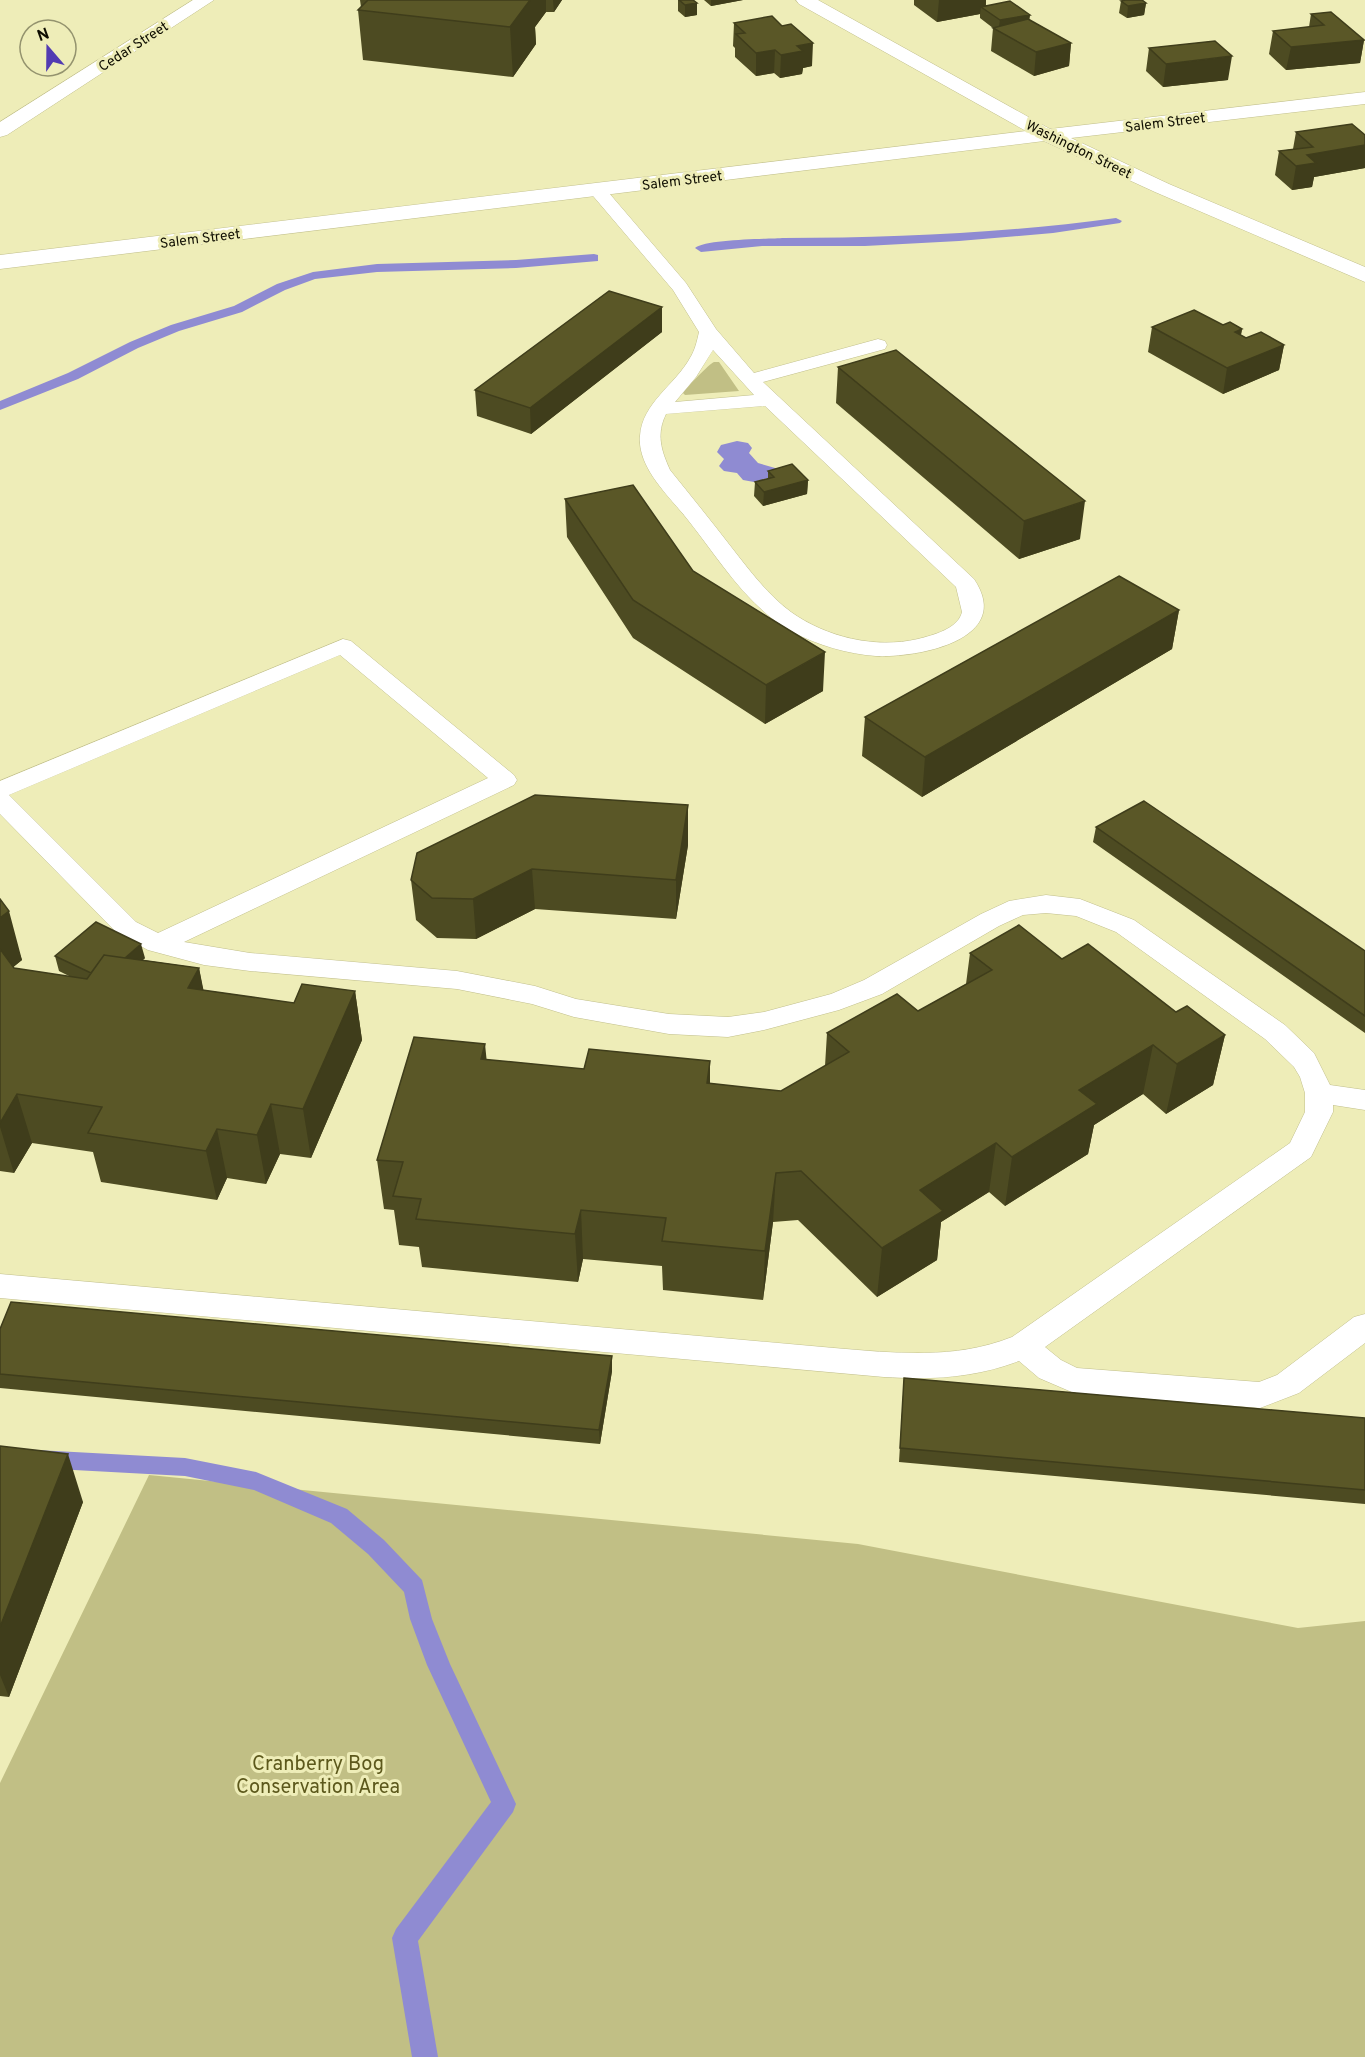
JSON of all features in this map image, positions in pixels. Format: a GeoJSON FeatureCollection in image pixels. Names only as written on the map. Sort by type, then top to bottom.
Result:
{"type":"FeatureCollection","features":[{"type":"Feature","properties":{"kind":"street","name":"Cedar Street"},"geometry":{"type":"LineString","coordinates":[[0,131],[205,0]]}},
{"type":"Feature","properties":{"kind":"street","name":"Washington Street"},"geometry":{"type":"LineString","coordinates":[[805,0],[1047,135],[1162,188],[1365,275]]}},
{"type":"Feature","properties":{"kind":"street","name":"Salem Street"},"geometry":{"type":"LineString","coordinates":[[0,262],[1365,98]]}},
{"type":"Feature","properties":{"kind":"lane"},"geometry":{"type":"LineString","coordinates":[[597,190],[669,274],[708,332],[749,380],[966,584],[974,600],[974,614],[964,628],[947,637],[920,646],[889,650],[826,639],[791,622],[746,578],[659,469],[652,456],[650,441],[653,416],[699,359],[708,332]]}},
{"type":"Feature","properties":{"kind":"lane"},"geometry":{"type":"LineString","coordinates":[[749,380],[878,345]]}},
{"type":"Feature","properties":{"kind":"lane"},"geometry":{"type":"LineString","coordinates":[[658,409],[770,400]]}},
{"type":"Feature","properties":{"kind":"lane"},"geometry":{"type":"LineString","coordinates":[[0,790],[343,646],[505,780],[157,944]]}},
{"type":"Feature","properties":{"kind":"lane"},"geometry":{"type":"LineString","coordinates":[[0,800],[127,928],[157,944],[204,956],[250,962],[457,980],[535,995],[574,1008],[669,1024],[728,1027],[764,1021],[839,1001],[873,987],[990,920],[1018,907],[1034,904],[1065,905],[1101,915],[1125,926],[1275,1032],[1304,1060],[1314,1076],[1319,1093],[1319,1112],[1301,1150],[1023,1346],[984,1361],[942,1368],[834,1361],[0,1286]]}},
{"type":"Feature","properties":{"kind":"lane"},"geometry":{"type":"LineString","coordinates":[[1319,1093],[1365,1100]]}},
{"type":"Feature","properties":{"kind":"lane"},"geometry":{"type":"LineString","coordinates":[[1023,1346],[1050,1369],[1074,1380],[1260,1395],[1288,1384],[1365,1326]]}},
{"type":"Feature","properties":{"kind":"green space"},"geometry":{"type":"Polygon","coordinates":[[[714,362],[719,362],[739,391],[685,395],[683,393],[689,386],[714,362]]]}},
{"type":"Feature","properties":{"kind":"green space","name":"Cranberry Bog Conservation Area"},"geometry":{"type":"Polygon","coordinates":[[[149,1475],[858,1544],[1298,1628],[1365,1621],[1365,2057],[0,2057],[0,1783],[149,1475]]]}},
{"type":"Feature","properties":{"kind":"shaded area"},"geometry":{"type":"Polygon","coordinates":[[[737,441],[748,443],[752,448],[749,453],[758,463],[782,470],[779,475],[754,482],[743,480],[737,473],[724,471],[719,466],[724,459],[717,452],[721,445],[737,441]]]}},
{"type":"Feature","properties":{"kind":"building"},"geometry":{"type":"Polygon","coordinates":[[[368,0],[530,0],[510,27],[358,10],[368,0]]]}},
{"type":"Feature","properties":{"kind":"building"},"geometry":{"type":"Polygon","coordinates":[[[679,0],[693,0],[697,3],[685,5],[679,0]]]}},
{"type":"Feature","properties":{"kind":"building"},"geometry":{"type":"Polygon","coordinates":[[[1142,0],[1146,3],[1128,6],[1121,1],[1142,0]]]}},
{"type":"Feature","properties":{"kind":"building"},"geometry":{"type":"Polygon","coordinates":[[[1010,1],[1030,15],[1000,20],[981,7],[1010,1]]]}},
{"type":"Feature","properties":{"kind":"building"},"geometry":{"type":"Polygon","coordinates":[[[1331,12],[1364,40],[1291,47],[1273,31],[1324,25],[1311,14],[1331,12]]]}},
{"type":"Feature","properties":{"kind":"building"},"geometry":{"type":"Polygon","coordinates":[[[772,16],[782,26],[791,24],[813,43],[797,46],[803,51],[781,55],[775,50],[756,53],[736,34],[745,33],[734,23],[772,16]]]}},
{"type":"Feature","properties":{"kind":"building"},"geometry":{"type":"Polygon","coordinates":[[[1028,19],[1071,43],[1036,52],[993,28],[1028,19]]]}},
{"type":"Feature","properties":{"kind":"building"},"geometry":{"type":"Polygon","coordinates":[[[1215,41],[1232,56],[1166,64],[1149,48],[1215,41]]]}},
{"type":"Feature","properties":{"kind":"building"},"geometry":{"type":"Polygon","coordinates":[[[1352,124],[1365,135],[1365,145],[1307,155],[1316,163],[1296,166],[1279,151],[1313,147],[1296,132],[1352,124]]]}},
{"type":"Feature","properties":{"kind":"building"},"geometry":{"type":"Polygon","coordinates":[[[609,291],[662,307],[530,408],[475,390],[609,291]]]}},
{"type":"Feature","properties":{"kind":"building"},"geometry":{"type":"Polygon","coordinates":[[[1194,310],[1223,325],[1230,322],[1242,329],[1235,332],[1246,338],[1261,332],[1284,345],[1227,368],[1152,327],[1194,310]]]}},
{"type":"Feature","properties":{"kind":"building"},"geometry":{"type":"Polygon","coordinates":[[[896,350],[1085,501],[1024,521],[838,367],[896,350]]]}},
{"type":"Feature","properties":{"kind":"building"},"geometry":{"type":"Polygon","coordinates":[[[792,464],[808,480],[764,492],[755,482],[774,477],[768,471],[792,464]]]}},
{"type":"Feature","properties":{"kind":"building"},"geometry":{"type":"Polygon","coordinates":[[[633,485],[693,571],[825,652],[766,685],[633,600],[565,499],[633,485]]]}},
{"type":"Feature","properties":{"kind":"building"},"geometry":{"type":"Polygon","coordinates":[[[1119,576],[1179,610],[925,757],[865,717],[1119,576]]]}},
{"type":"Feature","properties":{"kind":"building"},"geometry":{"type":"Polygon","coordinates":[[[535,795],[688,805],[676,880],[532,869],[473,899],[432,898],[411,880],[417,853],[535,795]]]}},
{"type":"Feature","properties":{"kind":"building"},"geometry":{"type":"Polygon","coordinates":[[[1144,801],[1365,951],[1365,1016],[1096,827],[1144,801]]]}},
{"type":"Feature","properties":{"kind":"building"},"geometry":{"type":"Polygon","coordinates":[[[0,899],[9,911],[0,918],[0,899]]]}},
{"type":"Feature","properties":{"kind":"building"},"geometry":{"type":"Polygon","coordinates":[[[96,922],[141,944],[125,958],[104,955],[91,973],[55,956],[96,922]]]}},
{"type":"Feature","properties":{"kind":"building"},"geometry":{"type":"Polygon","coordinates":[[[1019,925],[1062,959],[1088,944],[1176,1012],[1187,1006],[1225,1035],[1177,1064],[1153,1045],[1079,1090],[1097,1104],[1012,1157],[996,1143],[920,1190],[943,1211],[882,1248],[801,1171],[776,1173],[765,1251],[662,1241],[666,1218],[581,1210],[575,1234],[416,1219],[421,1199],[393,1196],[403,1162],[377,1160],[414,1037],[485,1044],[481,1059],[584,1069],[589,1049],[710,1061],[707,1083],[781,1091],[849,1052],[827,1033],[897,994],[918,1011],[992,970],[970,953],[1019,925]]]}},
{"type":"Feature","properties":{"kind":"building"},"geometry":{"type":"Polygon","coordinates":[[[0,949],[14,968],[87,979],[104,955],[199,968],[188,988],[294,1003],[302,984],[355,991],[303,1109],[271,1104],[257,1135],[217,1129],[206,1151],[88,1133],[102,1107],[17,1094],[0,1123],[0,949]]]}},
{"type":"Feature","properties":{"kind":"building"},"geometry":{"type":"Polygon","coordinates":[[[11,1302],[612,1356],[599,1430],[0,1374],[0,1329],[11,1302]]]}},
{"type":"Feature","properties":{"kind":"building"},"geometry":{"type":"Polygon","coordinates":[[[904,1378],[1365,1418],[1365,1490],[900,1448],[904,1378]]]}},
{"type":"Feature","properties":{"kind":"building"},"geometry":{"type":"Polygon","coordinates":[[[0,1446],[68,1454],[0,1627],[0,1446]]]}},
{"type":"Feature","properties":{"kind":"waterway"},"geometry":{"type":"LineString","coordinates":[[701,248],[762,242],[865,242],[959,238],[1022,233],[1116,221]]}},
{"type":"Feature","properties":{"kind":"waterway"},"geometry":{"type":"LineString","coordinates":[[0,406],[73,376],[134,345],[175,328],[238,309],[281,287],[313,276],[377,268],[516,264],[594,258]]}},
{"type":"Feature","properties":{"kind":"waterway"},"geometry":{"type":"LineString","coordinates":[[0,1457],[185,1467],[256,1481],[339,1516],[376,1547],[414,1587],[421,1619],[439,1665],[504,1804],[405,1938],[425,2057]]}}]}
